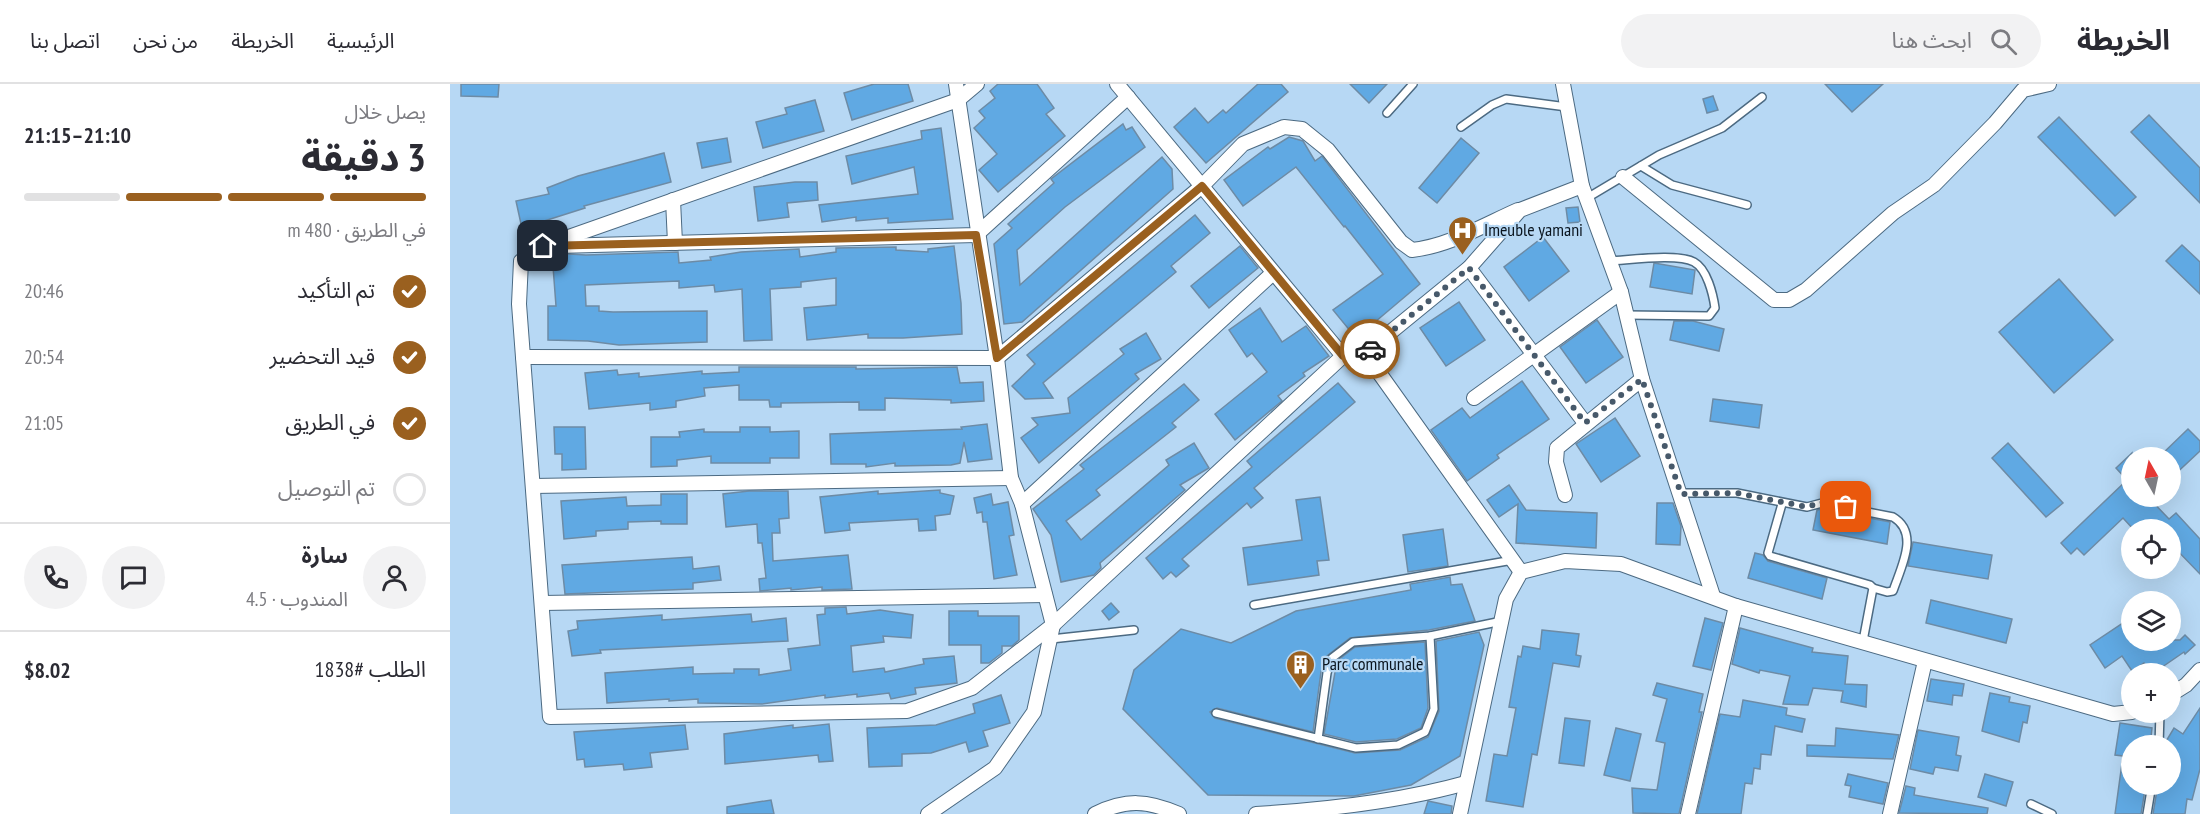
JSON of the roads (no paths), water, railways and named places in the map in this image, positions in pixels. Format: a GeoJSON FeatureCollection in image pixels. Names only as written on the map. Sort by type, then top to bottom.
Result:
{"type":"FeatureCollection","features":[{"type":"Feature","properties":{"kind":"street"},"geometry":{"type":"LineString","coordinates":[[928,814],[995,768],[1034,712],[1052,632],[1022,504],[1011,478],[997,358],[976,235],[956,84]]}},
{"type":"Feature","properties":{"kind":"street"},"geometry":{"type":"LineString","coordinates":[[977,84],[958,100],[543,246],[521,261],[519,304],[550,717],[908,711],[972,688],[1052,632],[1343,356],[1365,353],[1469,268],[1520,210]]}},
{"type":"Feature","properties":{"kind":"street"},"geometry":{"type":"LineString","coordinates":[[1117,84],[1343,356]]}},
{"type":"Feature","properties":{"kind":"street"},"geometry":{"type":"LineString","coordinates":[[1563,84],[1585,192],[1621,292],[1642,379],[1713,596]]}},
{"type":"Feature","properties":{"kind":"street"},"geometry":{"type":"LineString","coordinates":[[1623,177],[1774,300],[1789,300],[1806,290],[1893,213],[1934,185],[1995,123],[2023,90],[2045,84]]}},
{"type":"Feature","properties":{"kind":"street"},"geometry":{"type":"LineString","coordinates":[[543,246],[976,235],[1128,97]]}},
{"type":"Feature","properties":{"kind":"street"},"geometry":{"type":"LineString","coordinates":[[523,357],[997,358],[1202,186],[1243,144],[1284,127],[1302,129],[1328,150],[1401,242],[1412,250],[1425,249],[1458,237],[1520,210],[1585,192]]}},
{"type":"Feature","properties":{"kind":"street"},"geometry":{"type":"LineString","coordinates":[[673,200],[675,243]]}},
{"type":"Feature","properties":{"kind":"street"},"geometry":{"type":"LineString","coordinates":[[1469,268],[1585,423]]}},
{"type":"Feature","properties":{"kind":"street"},"geometry":{"type":"LineString","coordinates":[[1022,504],[1273,273]]}},
{"type":"Feature","properties":{"kind":"street"},"geometry":{"type":"LineString","coordinates":[[1474,398],[1621,292]]}},
{"type":"Feature","properties":{"kind":"street"},"geometry":{"type":"LineString","coordinates":[[1365,353],[1521,572]]}},
{"type":"Feature","properties":{"kind":"street"},"geometry":{"type":"LineString","coordinates":[[1565,495],[1556,462],[1557,448],[1642,379]]}},
{"type":"Feature","properties":{"kind":"street"},"geometry":{"type":"LineString","coordinates":[[533,486],[1011,478]]}},
{"type":"Feature","properties":{"kind":"street"},"geometry":{"type":"LineString","coordinates":[[1460,814],[1506,599],[1521,572],[1565,561],[1621,564],[1736,606],[1863,640],[1925,661],[2113,714],[2121,713]]}},
{"type":"Feature","properties":{"kind":"street"},"geometry":{"type":"LineString","coordinates":[[542,603],[1045,595]]}},
{"type":"Feature","properties":{"kind":"street"},"geometry":{"type":"LineString","coordinates":[[1688,814],[1736,606]]}},
{"type":"Feature","properties":{"kind":"street"},"geometry":{"type":"LineString","coordinates":[[1890,814],[1925,661]]}},
{"type":"Feature","properties":{"kind":"street"},"geometry":{"type":"LineString","coordinates":[[2181,688],[2200,670]]}},
{"type":"Feature","properties":{"kind":"street"},"geometry":{"type":"LineString","coordinates":[[1256,814],[1340,806],[1443,790],[1466,783]]}},
{"type":"Feature","properties":{"kind":"street"},"geometry":{"type":"LineString","coordinates":[[1095,814],[1124,801],[1160,806],[1179,814]]}},
{"type":"Feature","properties":{"kind":"lane"},"geometry":{"type":"LineString","coordinates":[[1386,113],[1413,84]]}},
{"type":"Feature","properties":{"kind":"lane"},"geometry":{"type":"LineString","coordinates":[[1585,192],[1623,177],[1659,154],[1722,128],[1762,97]]}},
{"type":"Feature","properties":{"kind":"lane"},"geometry":{"type":"LineString","coordinates":[[1461,127],[1492,105],[1506,99],[1567,107]]}},
{"type":"Feature","properties":{"kind":"lane"},"geometry":{"type":"LineString","coordinates":[[1641,166],[1672,185],[1747,205]]}},
{"type":"Feature","properties":{"kind":"lane"},"geometry":{"type":"LineString","coordinates":[[1610,261],[1683,258],[1696,262],[1713,291],[1715,308],[1709,316],[1627,315]]}},
{"type":"Feature","properties":{"kind":"lane"},"geometry":{"type":"LineString","coordinates":[[1681,494],[1737,493],[1782,504],[1807,507],[1822,502],[1893,517],[1903,523],[1907,531],[1905,552],[1893,591],[1887,592],[1770,556],[1768,553],[1782,504]]}},
{"type":"Feature","properties":{"kind":"lane"},"geometry":{"type":"LineString","coordinates":[[1254,605],[1513,560]]}},
{"type":"Feature","properties":{"kind":"lane"},"geometry":{"type":"LineString","coordinates":[[1863,640],[1873,588]]}},
{"type":"Feature","properties":{"kind":"lane"},"geometry":{"type":"LineString","coordinates":[[1318,740],[1327,673],[1332,658],[1353,642],[1430,636],[1502,621]]}},
{"type":"Feature","properties":{"kind":"lane"},"geometry":{"type":"LineString","coordinates":[[1052,632],[1134,630]]}},
{"type":"Feature","properties":{"kind":"lane"},"geometry":{"type":"LineString","coordinates":[[1216,713],[1356,748],[1398,745],[1425,732],[1434,709],[1430,636]]}},
{"type":"Feature","properties":{"kind":"lane"},"geometry":{"type":"LineString","coordinates":[[2147,814],[2150,795]]}},
{"type":"Feature","properties":{"kind":"lane"},"geometry":{"type":"LineString","coordinates":[[2031,804],[2052,814]]}},
{"type":"Feature","properties":{"kind":"place","name":"Imeuble yamani"},"geometry":{"type":"Point","coordinates":[1463,256]}},
{"type":"Feature","properties":{"kind":"place","name":"Parc communale"},"geometry":{"type":"Point","coordinates":[1301,690]}}]}
